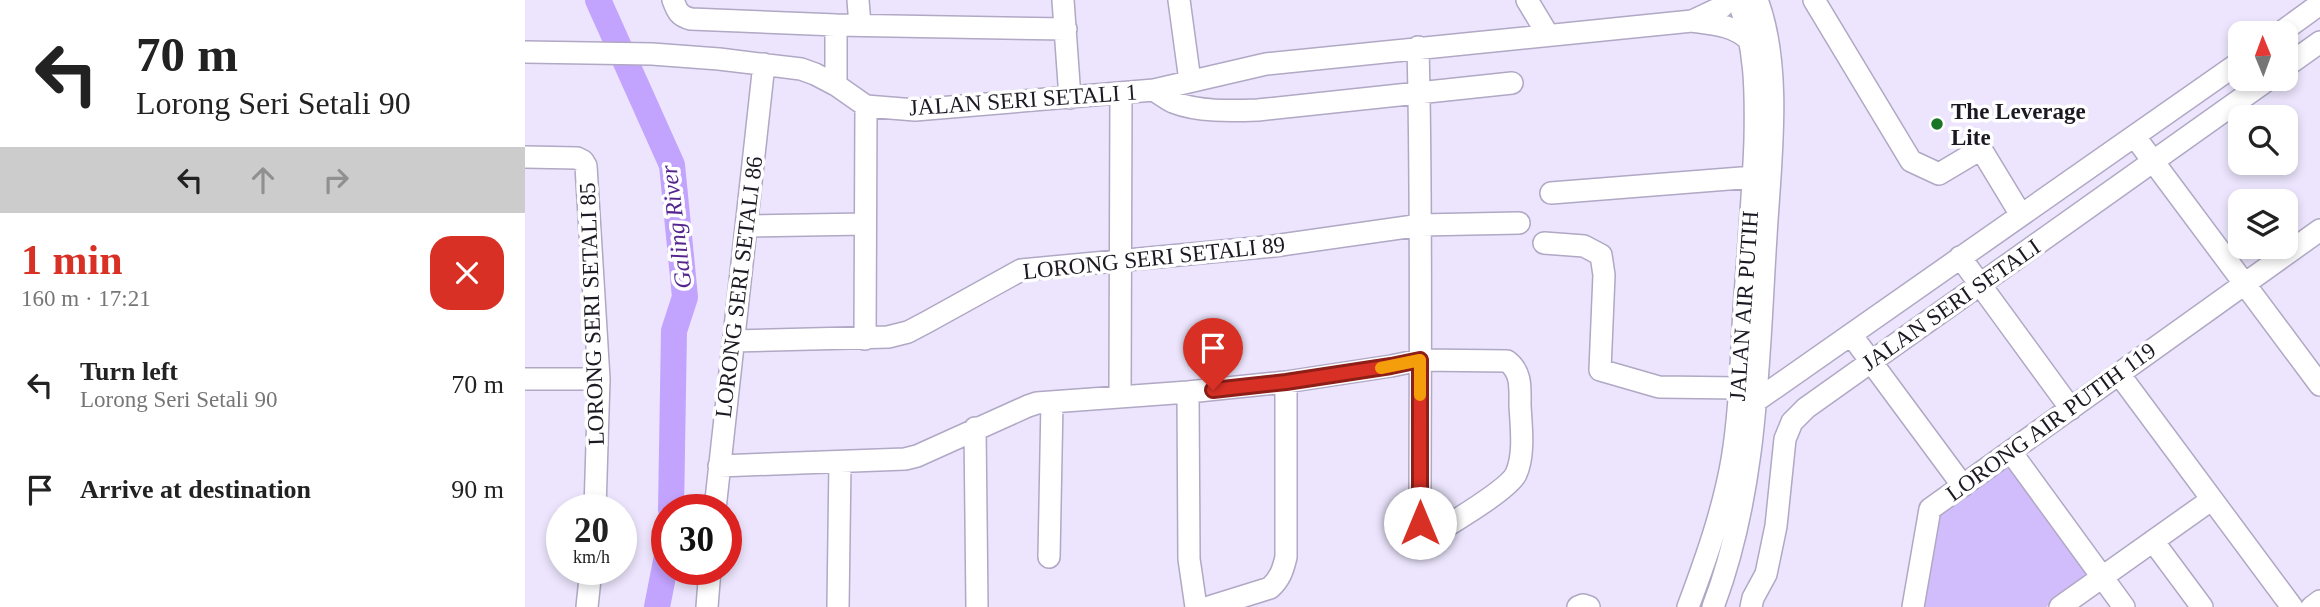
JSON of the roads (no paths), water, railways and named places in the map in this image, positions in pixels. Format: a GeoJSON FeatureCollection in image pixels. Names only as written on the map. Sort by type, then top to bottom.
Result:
{"type":"FeatureCollection","features":[{"type":"Feature","properties":{"kind":"street"},"geometry":{"type":"LineString","coordinates":[[858,0],[860,25]]}},
{"type":"Feature","properties":{"kind":"street"},"geometry":{"type":"LineString","coordinates":[[1063,0],[1070,98]]}},
{"type":"Feature","properties":{"kind":"street"},"geometry":{"type":"LineString","coordinates":[[1179,0],[1190,81]]}},
{"type":"Feature","properties":{"kind":"street"},"geometry":{"type":"LineString","coordinates":[[1527,0],[1548,35]]}},
{"type":"Feature","properties":{"kind":"street","name":"JALAN SERI SETALI 1"},"geometry":{"type":"LineString","coordinates":[[866,106],[915,110],[1154,90],[1266,64],[1548,35],[1698,12],[1722,7],[1727,0]]}},
{"type":"Feature","properties":{"kind":"street","name":"JALAN AIR PUTIH"},"geometry":{"type":"LineString","coordinates":[[1688,607],[1710,549],[1721,509],[1732,458],[1739,388],[1754,177],[1755,88],[1750,41],[1738,0]]}},
{"type":"Feature","properties":{"kind":"street","name":"JALAN AIR PUTIH"},"geometry":{"type":"LineString","coordinates":[[1713,607],[1734,544],[1743,504],[1756,401],[1769,177],[1771,87],[1767,39],[1756,0]]}},
{"type":"Feature","properties":{"kind":"street"},"geometry":{"type":"LineString","coordinates":[[1814,0],[1911,161],[1939,174],[1981,149],[2021,215]]}},
{"type":"Feature","properties":{"kind":"street"},"geometry":{"type":"LineString","coordinates":[[2297,21],[2320,4]]}},
{"type":"Feature","properties":{"kind":"street"},"geometry":{"type":"LineString","coordinates":[[678,8],[836,25],[1066,29]]}},
{"type":"Feature","properties":{"kind":"street","name":"JALAN SERI SETALI 1"},"geometry":{"type":"LineString","coordinates":[[1698,12],[1743,33],[1750,41]]}},
{"type":"Feature","properties":{"kind":"street"},"geometry":{"type":"LineString","coordinates":[[836,25],[836,85]]}},
{"type":"Feature","properties":{"kind":"street"},"geometry":{"type":"LineString","coordinates":[[2298,58],[2320,42]]}},
{"type":"Feature","properties":{"kind":"street"},"geometry":{"type":"LineString","coordinates":[[719,466],[905,459],[1028,405],[1286,382],[1420,360],[1507,361],[1514,366],[1520,382],[1521,457],[1517,473],[1507,485],[1434,534],[1424,533],[1420,523],[1420,360],[1421,225],[1418,47]]}},
{"type":"Feature","properties":{"kind":"street"},"geometry":{"type":"LineString","coordinates":[[525,52],[652,54],[801,69],[836,85],[866,106],[865,339]]}},
{"type":"Feature","properties":{"kind":"street","name":"LORONG SERI SETALI 86"},"geometry":{"type":"LineString","coordinates":[[716,494],[764,64]]}},
{"type":"Feature","properties":{"kind":"street"},"geometry":{"type":"LineString","coordinates":[[1756,401],[2228,70]]}},
{"type":"Feature","properties":{"kind":"street","name":"JALAN SERI SETALI 1"},"geometry":{"type":"LineString","coordinates":[[1154,90],[1173,102],[1191,107],[1234,111],[1512,83]]}},
{"type":"Feature","properties":{"kind":"street","name":"JALAN SERI SETALI"},"geometry":{"type":"LineString","coordinates":[[1751,607],[1766,574],[1776,526],[1785,439],[1792,422],[1806,408],[2252,91]]}},
{"type":"Feature","properties":{"kind":"street"},"geometry":{"type":"LineString","coordinates":[[1120,396],[1121,93]]}},
{"type":"Feature","properties":{"kind":"street"},"geometry":{"type":"LineString","coordinates":[[2134,137],[2320,385]]}},
{"type":"Feature","properties":{"kind":"street","name":"LORONG SERI SETALI 85"},"geometry":{"type":"LineString","coordinates":[[525,157],[577,158],[586,166],[599,379],[595,494]]}},
{"type":"Feature","properties":{"kind":"street"},"geometry":{"type":"LineString","coordinates":[[1551,194],[1754,177]]}},
{"type":"Feature","properties":{"kind":"street","name":"LORONG SERI SETALI 89"},"geometry":{"type":"LineString","coordinates":[[733,341],[888,337],[908,332],[1021,270],[1275,246],[1421,225],[1519,223]]}},
{"type":"Feature","properties":{"kind":"street"},"geometry":{"type":"LineString","coordinates":[[747,226],[865,224]]}},
{"type":"Feature","properties":{"kind":"street","name":"LORONG AIR PUTIH 119"},"geometry":{"type":"LineString","coordinates":[[1894,607],[1914,602],[1930,509],[2320,230]]}},
{"type":"Feature","properties":{"kind":"street"},"geometry":{"type":"LineString","coordinates":[[1544,243],[1584,246],[1601,256],[1604,275],[1600,370],[1659,387],[1739,388]]}},
{"type":"Feature","properties":{"kind":"street"},"geometry":{"type":"LineString","coordinates":[[1960,257],[2071,409]]}},
{"type":"Feature","properties":{"kind":"street"},"geometry":{"type":"LineString","coordinates":[[1852,336],[1963,486]]}},
{"type":"Feature","properties":{"kind":"street"},"geometry":{"type":"LineString","coordinates":[[2119,374],[2292,607]]}},
{"type":"Feature","properties":{"kind":"street"},"geometry":{"type":"LineString","coordinates":[[525,379],[599,379]]}},
{"type":"Feature","properties":{"kind":"street"},"geometry":{"type":"LineString","coordinates":[[1209,607],[1270,588],[1282,572],[1286,557],[1286,382]]}},
{"type":"Feature","properties":{"kind":"street"},"geometry":{"type":"LineString","coordinates":[[1188,392],[1189,559],[1196,607]]}},
{"type":"Feature","properties":{"kind":"street"},"geometry":{"type":"LineString","coordinates":[[1049,557],[1052,402]]}},
{"type":"Feature","properties":{"kind":"street"},"geometry":{"type":"LineString","coordinates":[[975,428],[977,607]]}},
{"type":"Feature","properties":{"kind":"street"},"geometry":{"type":"LineString","coordinates":[[2011,452],[2125,607]]}},
{"type":"Feature","properties":{"kind":"street"},"geometry":{"type":"LineString","coordinates":[[838,607],[840,462]]}},
{"type":"Feature","properties":{"kind":"street"},"geometry":{"type":"LineString","coordinates":[[2060,607],[2211,500]]}},
{"type":"Feature","properties":{"kind":"street"},"geometry":{"type":"LineString","coordinates":[[2153,541],[2202,607]]}},
{"type":"Feature","properties":{"kind":"street"},"geometry":{"type":"LineString","coordinates":[[587,607],[589,585]]}},
{"type":"Feature","properties":{"kind":"street"},"geometry":{"type":"LineString","coordinates":[[707,607],[709,585]]}},
{"type":"Feature","properties":{"kind":"street"},"geometry":{"type":"LineString","coordinates":[[2312,607],[2320,601]]}},
{"type":"Feature","properties":{"kind":"street"},"geometry":{"type":"LineString","coordinates":[[1578,607],[1590,607]]}},
{"type":"Feature","properties":{"kind":"waterway","name":"Galing River"},"geometry":{"type":"LineString","coordinates":[[598,0],[672,165],[685,297],[674,331],[671,494]]}},
{"type":"Feature","properties":{"kind":"waterway","name":"Galing River"},"geometry":{"type":"LineString","coordinates":[[657,607],[661,585]]}},
{"type":"Feature","properties":{"kind":"place","name":"The Leverage Lite"},"geometry":{"type":"Point","coordinates":[1937,124]}}]}
